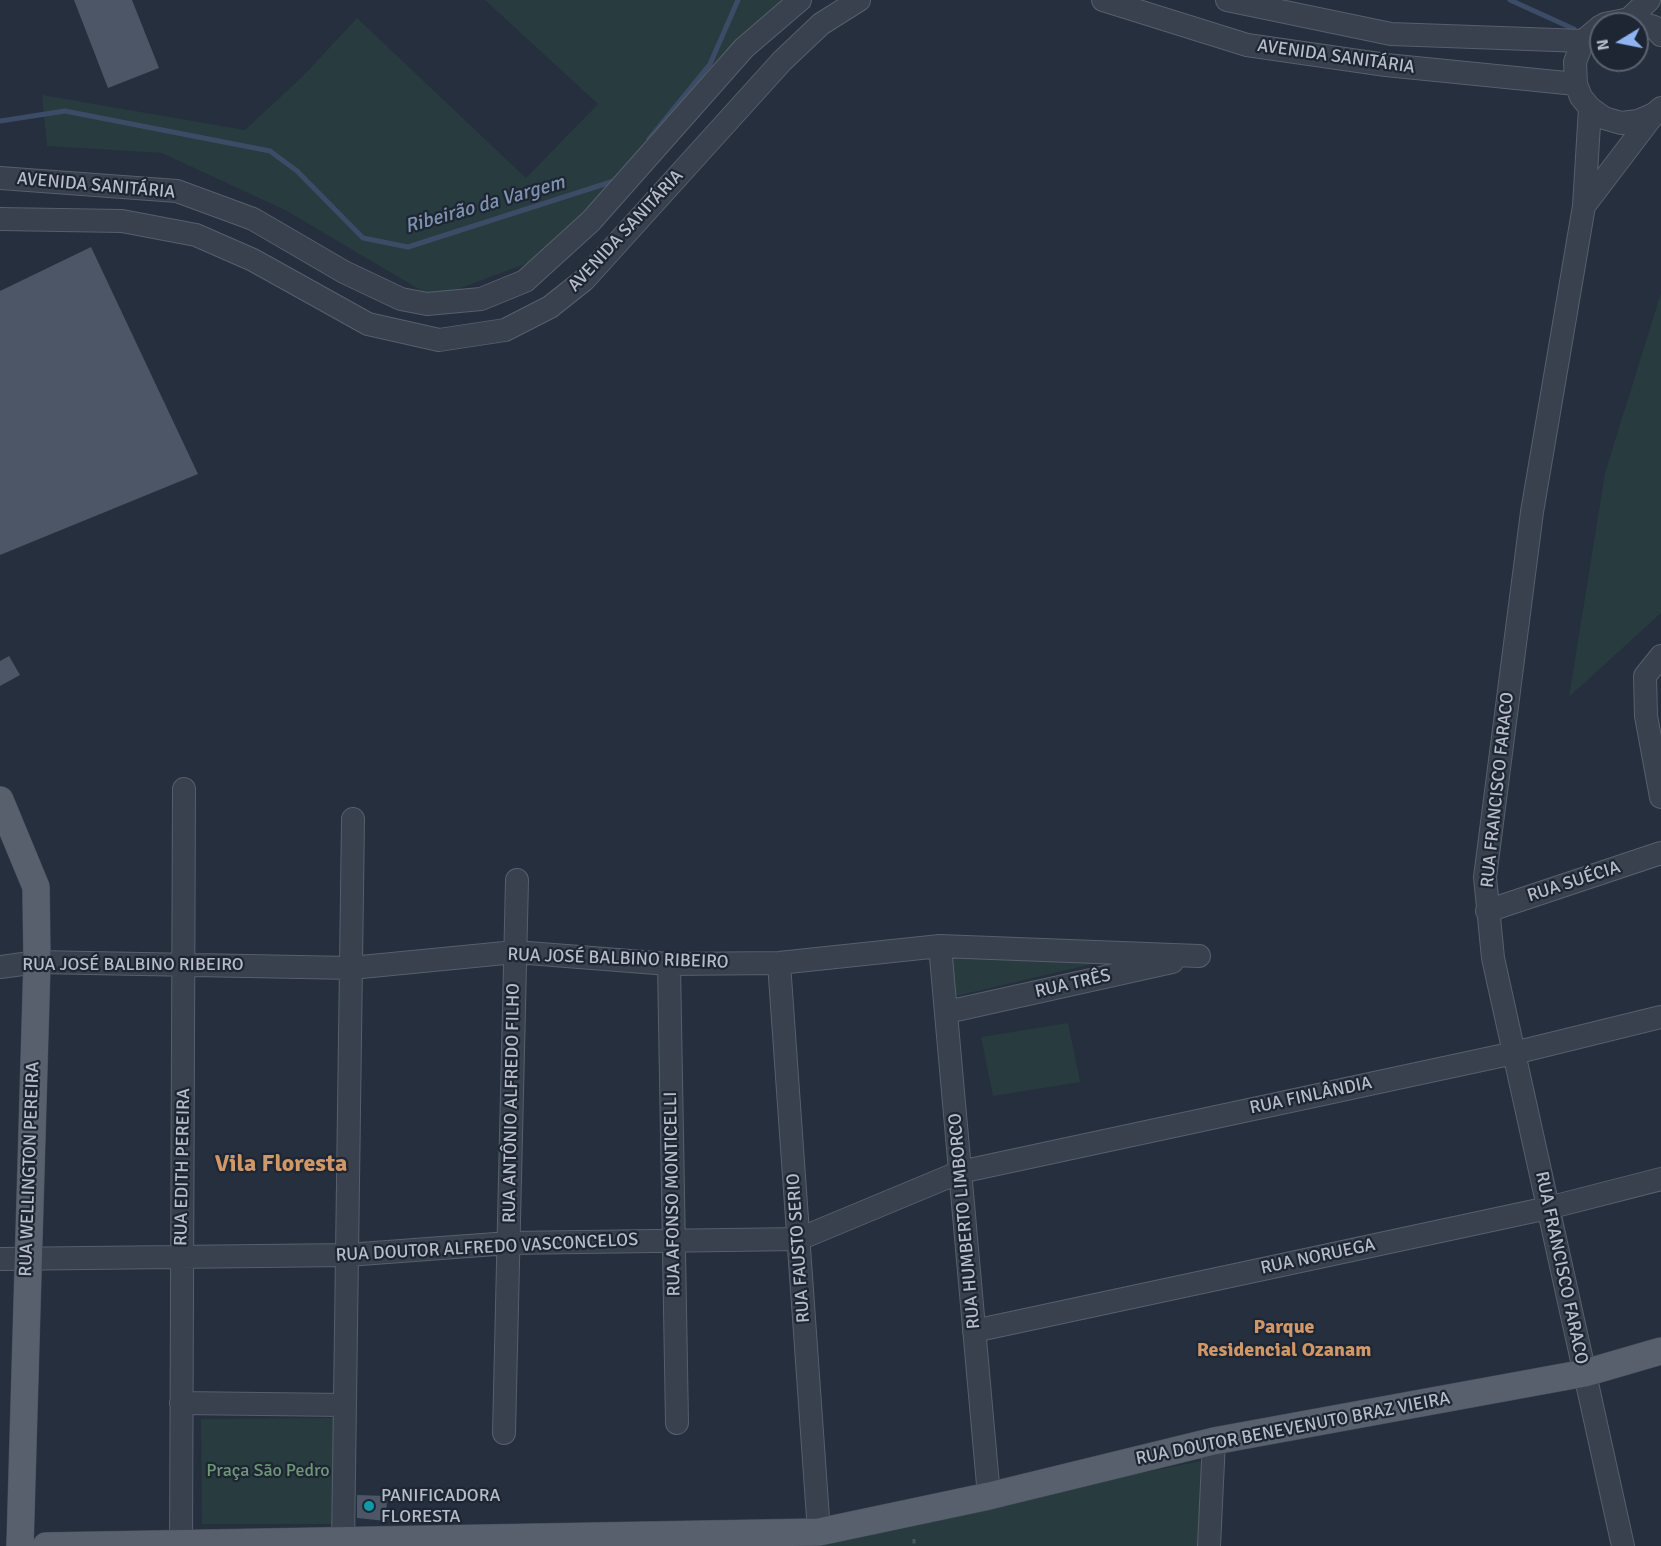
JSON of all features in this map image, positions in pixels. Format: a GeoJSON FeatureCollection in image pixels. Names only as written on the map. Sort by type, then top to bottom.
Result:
{"type":"FeatureCollection","features":[{"type":"Feature","properties":{"kind":"main road","name":"RUA WELLINGTON PEREIRA"},"geometry":{"type":"LineString","coordinates":[[3,816],[36,887],[36,962],[20,1546]]}},
{"type":"Feature","properties":{"kind":"main road","name":"RUA DOUTOR BENEVENUTO BRAZ VIEIRA"},"geometry":{"type":"LineString","coordinates":[[46,1546],[502,1542],[819,1532],[989,1496],[1214,1441],[1584,1373],[1661,1352]]}},
{"type":"Feature","properties":{"kind":"street","name":"AVENIDA SANITÁRIA"},"geometry":{"type":"LineString","coordinates":[[0,178],[177,191],[253,219],[344,272],[401,299],[428,304],[481,299],[525,281],[591,220],[744,48],[800,0]]}},
{"type":"Feature","properties":{"kind":"street","name":"AVENIDA SANITÁRIA"},"geometry":{"type":"LineString","coordinates":[[0,219],[122,220],[196,235],[253,260],[368,324],[439,340],[505,330],[550,308],[584,280],[783,61],[821,24],[859,0]]}},
{"type":"Feature","properties":{"kind":"street","name":"AVENIDA SANITÁRIA"},"geometry":{"type":"LineString","coordinates":[[1103,0],[1247,45],[1386,65],[1576,84]]}},
{"type":"Feature","properties":{"kind":"street","name":"AVENIDA SANITÁRIA"},"geometry":{"type":"LineString","coordinates":[[1227,0],[1390,34],[1583,41]]}},
{"type":"Feature","properties":{"kind":"street"},"geometry":{"type":"LineString","coordinates":[[1636,12],[1649,0]]}},
{"type":"Feature","properties":{"kind":"street"},"geometry":{"type":"LineString","coordinates":[[1649,25],[1661,34]]}},
{"type":"Feature","properties":{"kind":"street"},"geometry":{"type":"LineString","coordinates":[[1589,36],[1583,41],[1575,62],[1576,84],[1590,108],[1604,118],[1621,123],[1638,121],[1658,111]]}},
{"type":"Feature","properties":{"kind":"street","name":"RUA FRANCISCO FARACO"},"geometry":{"type":"LineString","coordinates":[[1590,108],[1584,206],[1530,524],[1485,877],[1493,958],[1623,1546]]}},
{"type":"Feature","properties":{"kind":"street","name":"RUA FRANCISCO FARACO"},"geometry":{"type":"LineString","coordinates":[[1584,206],[1658,111]]}},
{"type":"Feature","properties":{"kind":"street"},"geometry":{"type":"LineString","coordinates":[[1661,656],[1645,676],[1646,716],[1661,797]]}},
{"type":"Feature","properties":{"kind":"street","name":"RUA EDITH PEREIRA"},"geometry":{"type":"LineString","coordinates":[[181,1545],[184,789]]}},
{"type":"Feature","properties":{"kind":"street"},"geometry":{"type":"LineString","coordinates":[[343,1543],[353,819]]}},
{"type":"Feature","properties":{"kind":"street","name":"RUA SUÉCIA"},"geometry":{"type":"LineString","coordinates":[[1487,911],[1661,854]]}},
{"type":"Feature","properties":{"kind":"street","name":"RUA ANTÔNIO ALFREDO FILHO"},"geometry":{"type":"LineString","coordinates":[[504,1433],[517,880]]}},
{"type":"Feature","properties":{"kind":"street","name":"RUA JOSÉ BALBINO RIBEIRO"},"geometry":{"type":"LineString","coordinates":[[0,967],[36,962],[184,963],[351,968],[515,952],[669,964],[779,963],[940,946],[1200,956]]}},
{"type":"Feature","properties":{"kind":"street","name":"RUA HUMBERTO LIMBORCO"},"geometry":{"type":"LineString","coordinates":[[940,946],[989,1496]]}},
{"type":"Feature","properties":{"kind":"street","name":"RUA TRÊS"},"geometry":{"type":"LineString","coordinates":[[947,1012],[1200,956]]}},
{"type":"Feature","properties":{"kind":"street","name":"RUA FAUSTO SERIO"},"geometry":{"type":"LineString","coordinates":[[779,963],[819,1532]]}},
{"type":"Feature","properties":{"kind":"street","name":"RUA AFONSO MONTICELLI"},"geometry":{"type":"LineString","coordinates":[[669,964],[677,1423]]}},
{"type":"Feature","properties":{"kind":"street","name":"RUA FINLÂNDIA"},"geometry":{"type":"LineString","coordinates":[[960,1172],[1514,1053],[1661,1017]]}},
{"type":"Feature","properties":{"kind":"street","name":"RUA DOUTOR ALFREDO VASCONCELOS"},"geometry":{"type":"LineString","coordinates":[[0,1259],[347,1255],[509,1243],[799,1239],[960,1172]]}},
{"type":"Feature","properties":{"kind":"street","name":"RUA NORUEGA"},"geometry":{"type":"LineString","coordinates":[[974,1331],[1548,1208],[1661,1179]]}},
{"type":"Feature","properties":{"kind":"street"},"geometry":{"type":"LineString","coordinates":[[181,1403],[345,1405]]}},
{"type":"Feature","properties":{"kind":"street"},"geometry":{"type":"LineString","coordinates":[[1209,1546],[1214,1441]]}},
{"type":"Feature","properties":{"kind":"path"},"geometry":{"type":"LineString","coordinates":[[914,1539],[914,1546]]}},
{"type":"Feature","properties":{"kind":"green space"},"geometry":{"type":"Polygon","coordinates":[[[485,0],[797,0],[570,247],[434,298],[285,210],[162,153],[47,146],[42,95],[245,130],[304,75],[357,18],[526,178],[598,104],[485,0]]]}},
{"type":"Feature","properties":{"kind":"green space"},"geometry":{"type":"Polygon","coordinates":[[[1661,293],[1661,613],[1569,697],[1605,473],[1661,293]]]}},
{"type":"Feature","properties":{"kind":"green space"},"geometry":{"type":"Polygon","coordinates":[[[951,957],[1114,959],[952,997],[951,957]]]}},
{"type":"Feature","properties":{"kind":"green space"},"geometry":{"type":"Polygon","coordinates":[[[1068,1023],[1080,1082],[993,1096],[981,1037],[1068,1023]]]}},
{"type":"Feature","properties":{"kind":"green space","name":"Praça São Pedro"},"geometry":{"type":"Polygon","coordinates":[[[334,1418],[334,1524],[202,1524],[201,1419],[334,1418]]]}},
{"type":"Feature","properties":{"kind":"green space"},"geometry":{"type":"Polygon","coordinates":[[[1202,1461],[1199,1546],[816,1546],[816,1537],[1202,1461]]]}},
{"type":"Feature","properties":{"kind":"building"},"geometry":{"type":"Polygon","coordinates":[[[74,0],[132,0],[159,68],[108,88],[74,0]]]}},
{"type":"Feature","properties":{"kind":"building"},"geometry":{"type":"Polygon","coordinates":[[[91,247],[198,474],[0,555],[0,291],[91,247]]]}},
{"type":"Feature","properties":{"kind":"building"},"geometry":{"type":"Polygon","coordinates":[[[9,656],[20,675],[0,686],[0,661],[9,656]]]}},
{"type":"Feature","properties":{"kind":"building","name":"PANIFICADORA FLORESTA"},"geometry":{"type":"Polygon","coordinates":[[[357,1495],[387,1496],[386,1521],[357,1518],[357,1495]]]}},
{"type":"Feature","properties":{"kind":"waterway","name":"Ribeirão da Vargem"},"geometry":{"type":"LineString","coordinates":[[649,139],[710,64],[738,0]]}},
{"type":"Feature","properties":{"kind":"waterway","name":"Ribeirão da Vargem"},"geometry":{"type":"LineString","coordinates":[[1510,0],[1574,29]]}},
{"type":"Feature","properties":{"kind":"waterway","name":"Ribeirão da Vargem"},"geometry":{"type":"LineString","coordinates":[[0,121],[65,111],[270,151],[297,171],[363,238],[408,247],[614,181]]}},
{"type":"Feature","properties":{"kind":"place","name":"PANIFICADORA FLORESTA"},"geometry":{"type":"Point","coordinates":[369,1506]}},
{"type":"Feature","properties":{"kind":"district","name":"Vila Floresta"},"geometry":{"type":"Point","coordinates":[281,1165]}},
{"type":"Feature","properties":{"kind":"district","name":"Parque Residencial Ozanam"},"geometry":{"type":"Point","coordinates":[1284,1340]}}]}
